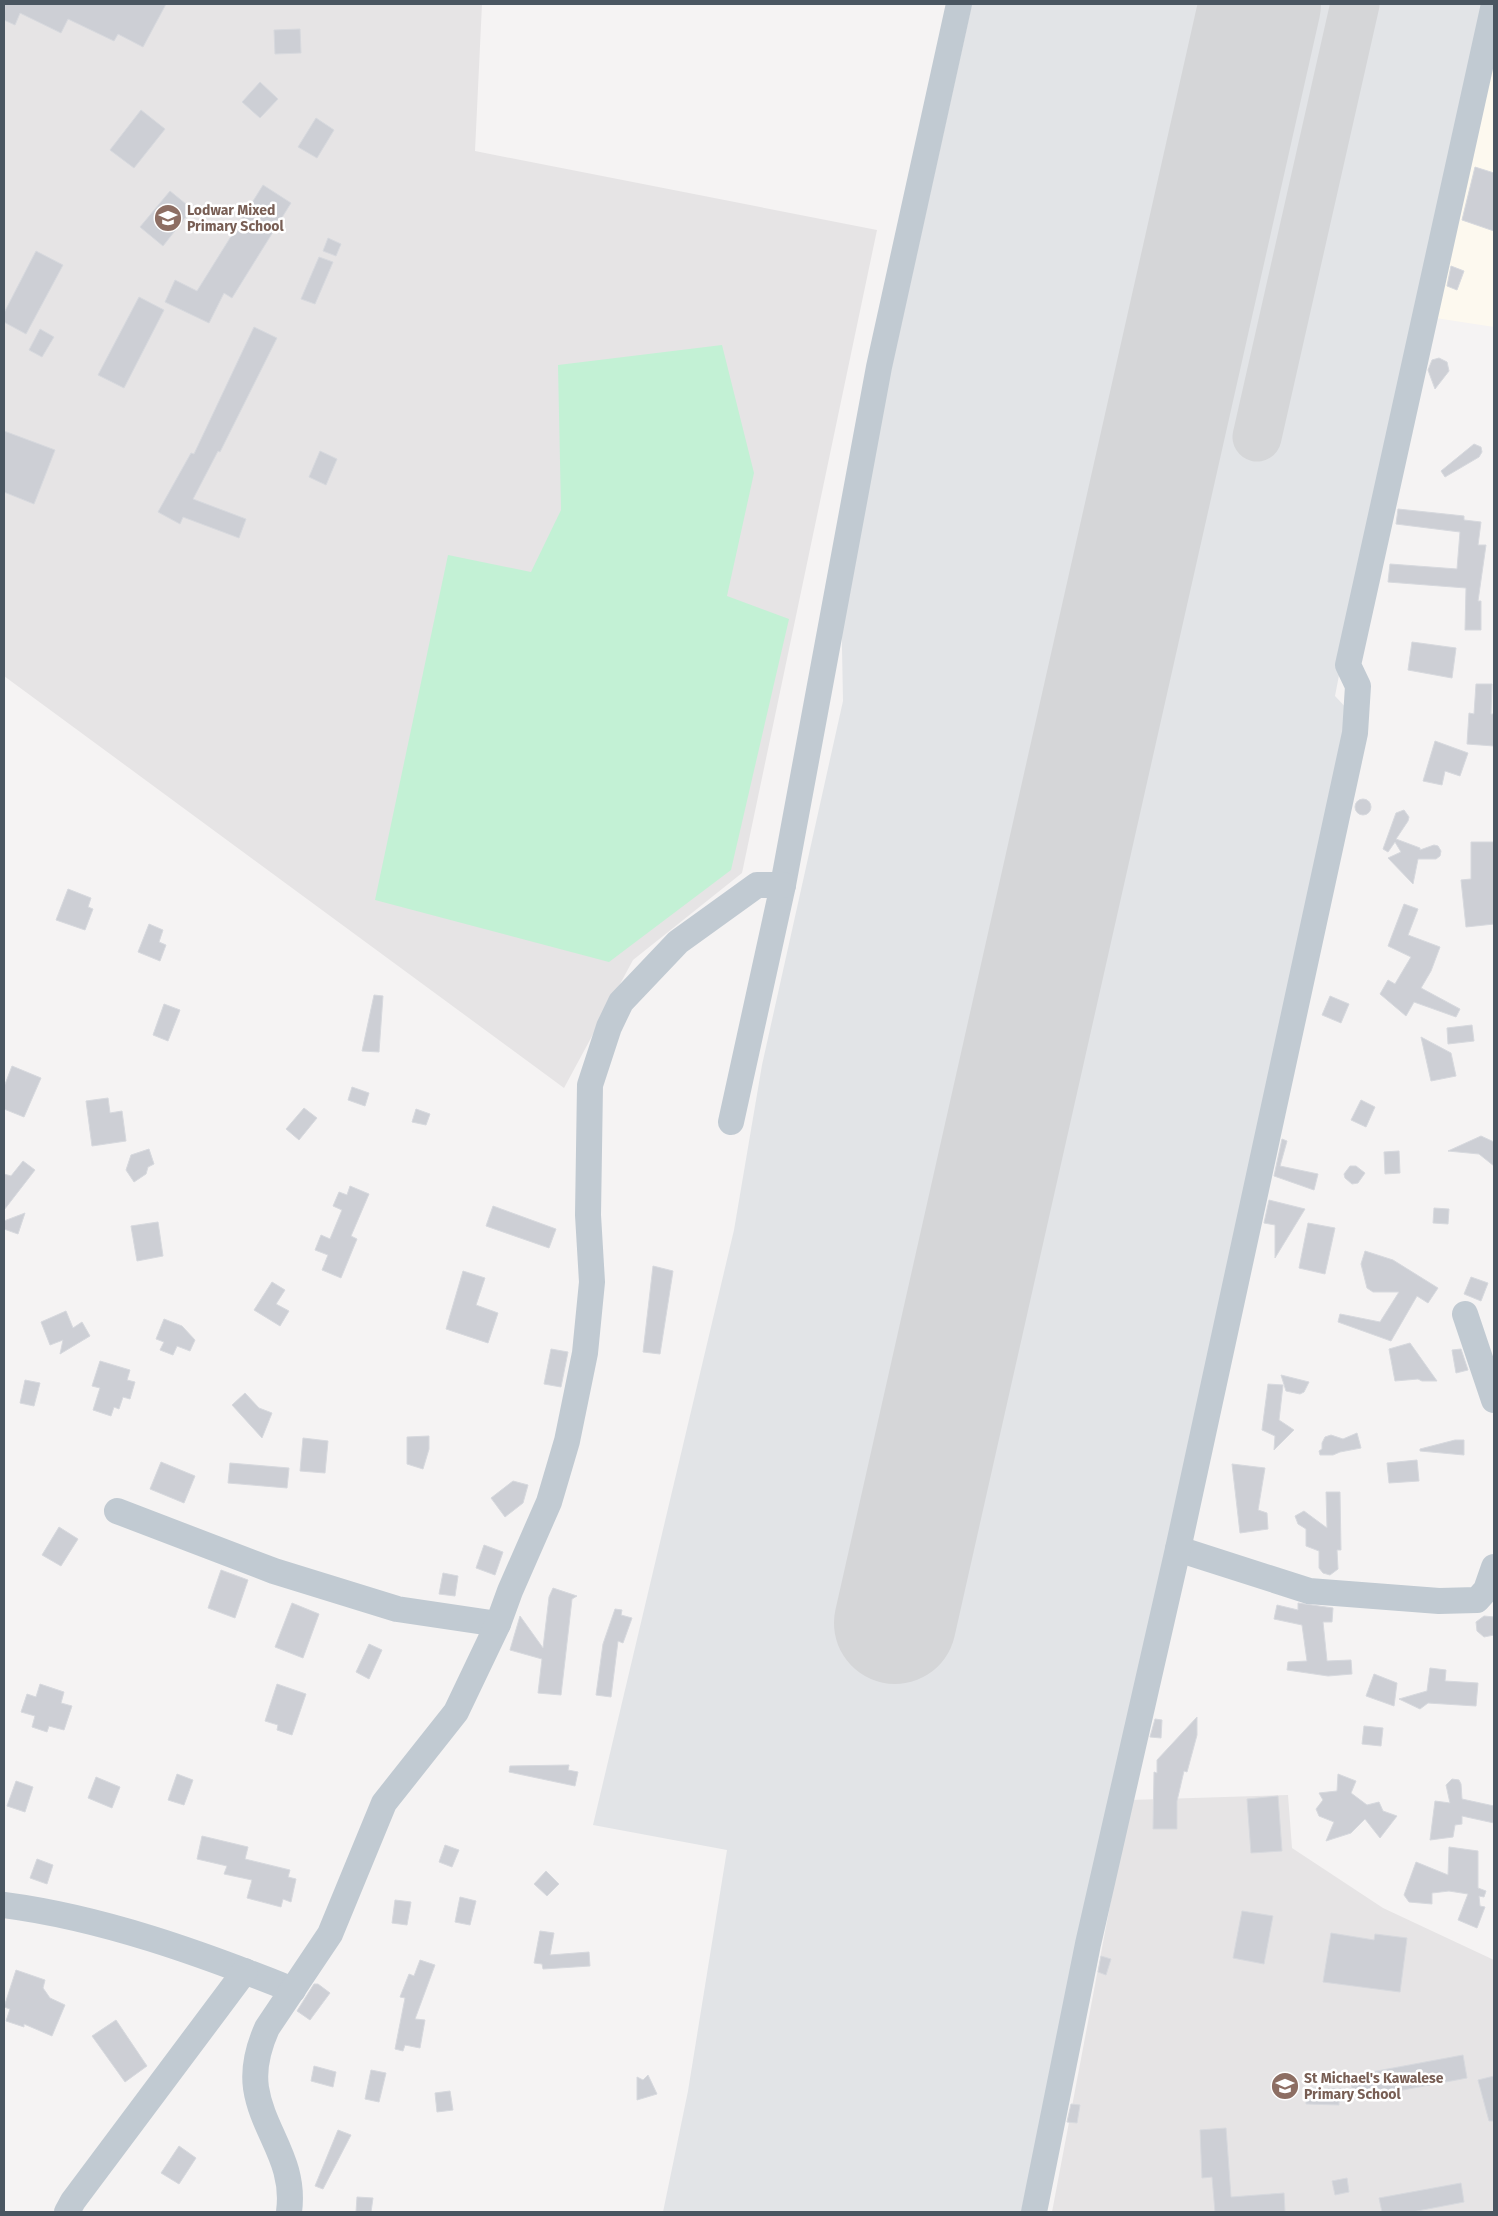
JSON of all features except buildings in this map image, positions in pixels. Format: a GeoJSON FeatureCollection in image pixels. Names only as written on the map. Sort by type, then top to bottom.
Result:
{"type":"FeatureCollection","features":[{"type":"Feature","properties":{"kind":"street"},"geometry":{"type":"LineString","coordinates":[[731,1122],[783,885],[880,367],[959,4]]}},
{"type":"Feature","properties":{"kind":"street"},"geometry":{"type":"LineString","coordinates":[[1034,2212],[1088,1944],[1178,1549],[1355,733],[1358,686],[1348,665],[1494,4]]}},
{"type":"Feature","properties":{"kind":"street"},"geometry":{"type":"LineString","coordinates":[[290,2212],[292,2195],[287,2169],[258,2100],[255,2085],[256,2063],[261,2042],[267,2028],[330,1934],[384,1803],[456,1712],[474,1679],[549,1502],[561,1465],[585,1353],[592,1282],[588,1215],[590,1085],[609,1027],[621,1002],[678,942],[757,885],[783,885]]}},
{"type":"Feature","properties":{"kind":"street"},"geometry":{"type":"LineString","coordinates":[[1465,1314],[1494,1400]]}},
{"type":"Feature","properties":{"kind":"street"},"geometry":{"type":"LineString","coordinates":[[117,1511],[274,1571],[397,1609],[498,1624]]}},
{"type":"Feature","properties":{"kind":"street"},"geometry":{"type":"LineString","coordinates":[[1178,1549],[1309,1591],[1439,1601],[1477,1600],[1486,1590],[1494,1567]]}},
{"type":"Feature","properties":{"kind":"street"},"geometry":{"type":"LineString","coordinates":[[4,1904],[61,1914],[107,1926],[245,1971],[293,1990]]}},
{"type":"Feature","properties":{"kind":"street"},"geometry":{"type":"LineString","coordinates":[[68,2212],[73,2201],[245,1971]]}},
{"type":"Feature","properties":{"kind":"shaded area"},"geometry":{"type":"Polygon","coordinates":[[[4,4],[482,4],[475,151],[877,230],[742,873],[633,960],[564,1088],[4,676],[4,4]]]}},
{"type":"Feature","properties":{"kind":"shaded area"},"geometry":{"type":"Polygon","coordinates":[[[972,4],[1486,4],[1351,613],[1335,696],[1351,713],[1021,2212],[663,2212],[688,2091],[727,1850],[593,1825],[734,1230],[762,1065],[843,701],[841,596],[972,4]]]}},
{"type":"Feature","properties":{"kind":"shaded area"},"geometry":{"type":"Polygon","coordinates":[[[1494,51],[1494,327],[1429,317],[1494,51]]]}},
{"type":"Feature","properties":{"kind":"shaded area","name":"St Michael's Kawalese Primary School"},"geometry":{"type":"Polygon","coordinates":[[[1288,1795],[1292,1848],[1383,1908],[1494,1960],[1494,2212],[1052,2212],[1130,1800],[1288,1795]]]}},
{"type":"Feature","properties":{"kind":"green space"},"geometry":{"type":"Polygon","coordinates":[[[722,345],[754,473],[727,596],[789,619],[731,870],[609,962],[375,900],[448,555],[531,572],[561,510],[558,365],[722,345]]]}},
{"type":"Feature","properties":{"kind":"taxiway"},"geometry":{"type":"LineString","coordinates":[[1257,437],[1355,4]]}},
{"type":"Feature","properties":{"kind":"runway"},"geometry":{"type":"LineString","coordinates":[[895,1623],[1260,4]]}},
{"type":"Feature","properties":{"kind":"place","name":"Lodwar Mixed Primary School"},"geometry":{"type":"Point","coordinates":[168,218]}},
{"type":"Feature","properties":{"kind":"place","name":"St Michael's Kawalese Primary School"},"geometry":{"type":"Point","coordinates":[1285,2086]}}]}
